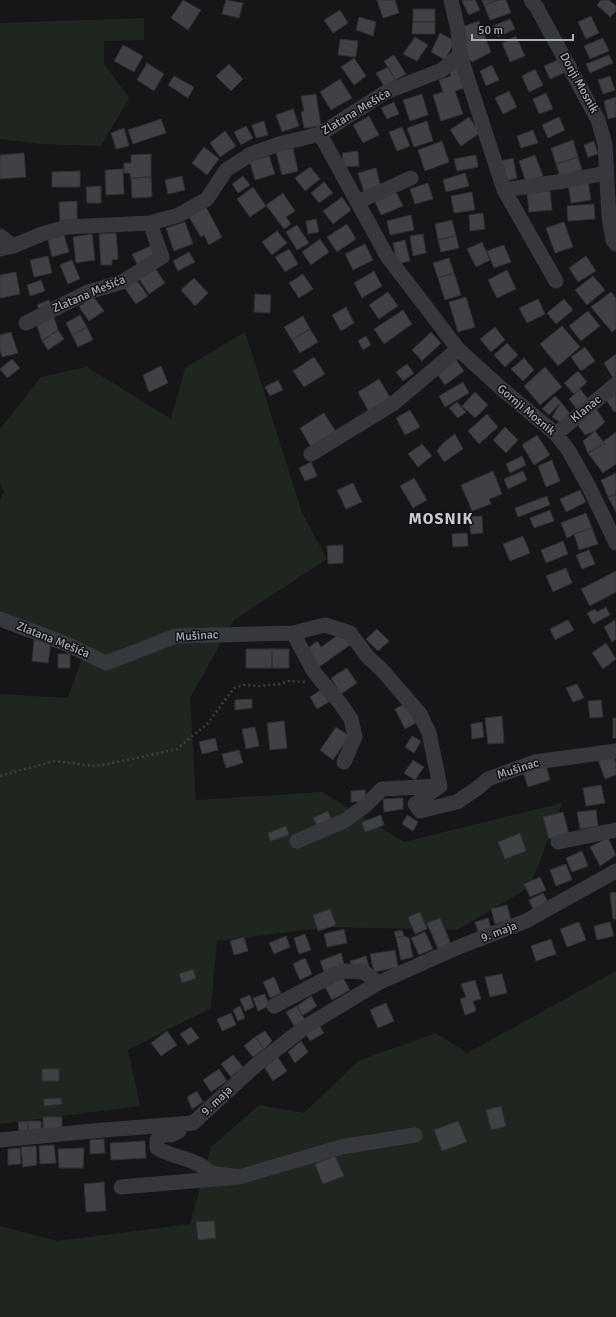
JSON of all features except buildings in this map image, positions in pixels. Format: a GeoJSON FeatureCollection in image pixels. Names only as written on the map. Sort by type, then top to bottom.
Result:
{"type":"FeatureCollection","features":[{"type":"Feature","properties":{"kind":"street"},"geometry":{"type":"LineString","coordinates":[[451,0],[458,30],[460,55],[504,190],[556,281]]}},
{"type":"Feature","properties":{"kind":"street","name":"Donji Mosnik"},"geometry":{"type":"LineString","coordinates":[[531,0],[598,120],[604,144],[609,217],[616,244]]}},
{"type":"Feature","properties":{"kind":"street","name":"Zlatana Mešića"},"geometry":{"type":"LineString","coordinates":[[0,236],[6,247],[67,227],[150,223],[179,215],[207,199],[226,170],[251,154],[279,144],[320,134],[386,92],[442,70],[460,55]]}},
{"type":"Feature","properties":{"kind":"street","name":"Gornji Mosnik"},"geometry":{"type":"LineString","coordinates":[[320,134],[387,256],[458,349],[502,389],[556,434],[569,452],[589,486],[616,543]]}},
{"type":"Feature","properties":{"kind":"street"},"geometry":{"type":"LineString","coordinates":[[504,190],[606,173]]}},
{"type":"Feature","properties":{"kind":"street"},"geometry":{"type":"LineString","coordinates":[[358,202],[411,178]]}},
{"type":"Feature","properties":{"kind":"street","name":"Zlatana Mešića"},"geometry":{"type":"LineString","coordinates":[[26,323],[88,292],[122,282],[162,257],[150,223]]}},
{"type":"Feature","properties":{"kind":"street"},"geometry":{"type":"LineString","coordinates":[[311,454],[394,403],[458,349]]}},
{"type":"Feature","properties":{"kind":"street","name":"Klanac"},"geometry":{"type":"LineString","coordinates":[[556,434],[616,384]]}},
{"type":"Feature","properties":{"kind":"street","name":"Zlatana Mešića"},"geometry":{"type":"LineString","coordinates":[[0,619],[64,643],[106,663]]}},
{"type":"Feature","properties":{"kind":"street","name":"Mušinac"},"geometry":{"type":"LineString","coordinates":[[106,663],[176,636],[293,633],[325,625],[350,633],[368,657],[382,670],[420,714],[429,734],[440,786],[415,804],[420,811],[457,802],[488,779],[535,762],[616,752]]}},
{"type":"Feature","properties":{"kind":"street"},"geometry":{"type":"LineString","coordinates":[[293,633],[314,672],[340,703],[350,719],[356,737],[344,762]]}},
{"type":"Feature","properties":{"kind":"street"},"geometry":{"type":"LineString","coordinates":[[296,841],[344,821],[365,806],[382,789],[440,786]]}},
{"type":"Feature","properties":{"kind":"street"},"geometry":{"type":"LineString","coordinates":[[558,842],[616,830]]}},
{"type":"Feature","properties":{"kind":"street","name":"9. maja"},"geometry":{"type":"LineString","coordinates":[[239,1177],[210,1173],[205,1166],[165,1153],[157,1148],[157,1140],[162,1135],[171,1135],[193,1123],[255,1066],[305,1027],[378,983],[461,946],[526,921],[616,871]]}},
{"type":"Feature","properties":{"kind":"street"},"geometry":{"type":"LineString","coordinates":[[274,1006],[335,974],[346,971],[364,972],[378,983]]}},
{"type":"Feature","properties":{"kind":"street","name":"9. maja"},"geometry":{"type":"LineString","coordinates":[[0,1140],[193,1123]]}},
{"type":"Feature","properties":{"kind":"street","name":"9. maja"},"geometry":{"type":"LineString","coordinates":[[121,1187],[239,1177],[341,1147],[415,1135]]}},
{"type":"Feature","properties":{"kind":"path"},"geometry":{"type":"LineString","coordinates":[[0,776],[54,761],[96,766],[177,749],[208,722],[234,688],[244,685],[259,686],[280,684],[288,681],[322,682]]}},
{"type":"Feature","properties":{"kind":"shaded area"},"geometry":{"type":"Polygon","coordinates":[[[144,18],[144,40],[104,41],[104,63],[129,98],[101,146],[40,144],[0,139],[0,23],[144,18]]]}},
{"type":"Feature","properties":{"kind":"shaded area"},"geometry":{"type":"Polygon","coordinates":[[[245,332],[302,513],[327,559],[234,620],[190,698],[196,800],[322,792],[404,842],[562,803],[530,887],[457,930],[330,927],[217,941],[211,1008],[128,1050],[140,1106],[0,1124],[0,694],[68,698],[82,658],[0,614],[0,499],[4,491],[0,483],[0,429],[41,377],[87,367],[171,419],[185,368],[245,332]]]}},
{"type":"Feature","properties":{"kind":"shaded area"},"geometry":{"type":"Polygon","coordinates":[[[616,971],[616,1317],[0,1317],[0,1226],[57,1241],[190,1224],[211,1147],[259,1105],[304,1113],[358,1061],[436,1033],[467,1053],[616,971]]]}},
{"type":"Feature","properties":{"kind":"district","name":"MOSNIK"},"geometry":{"type":"Point","coordinates":[441,519]}}]}
